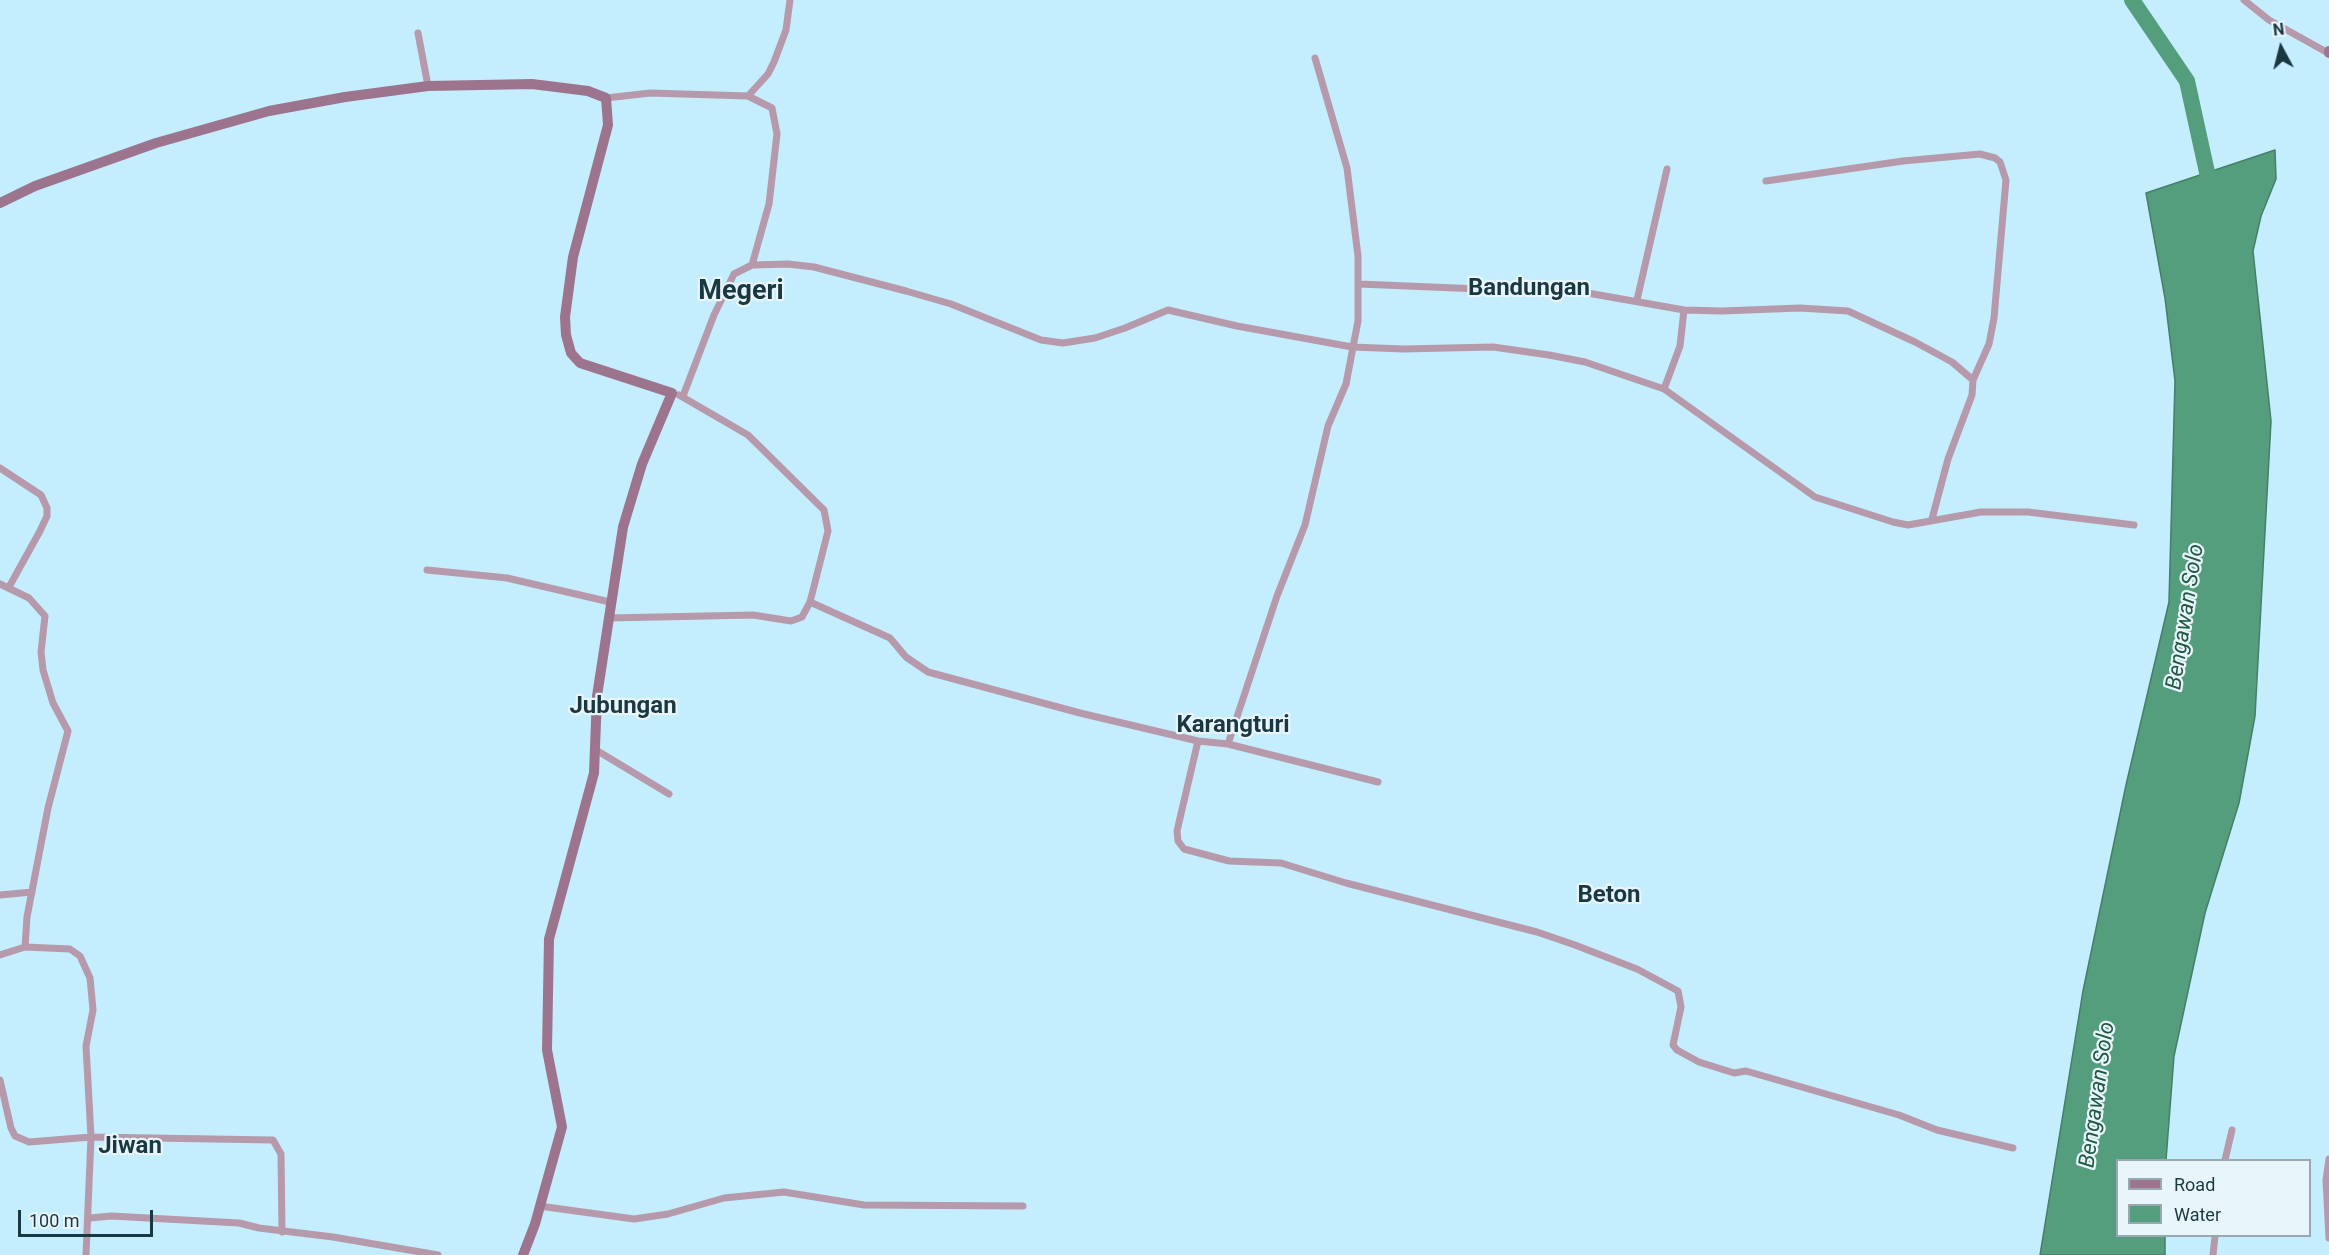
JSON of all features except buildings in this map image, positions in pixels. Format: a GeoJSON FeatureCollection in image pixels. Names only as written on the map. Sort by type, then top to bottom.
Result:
{"type":"FeatureCollection","features":[{"type":"Feature","properties":{"kind":"street"},"geometry":{"type":"LineString","coordinates":[[748,96],[768,74],[774,62],[786,30],[789,0]]}},
{"type":"Feature","properties":{"kind":"street"},"geometry":{"type":"LineString","coordinates":[[2244,0],[2269,20],[2329,52]]}},
{"type":"Feature","properties":{"kind":"street"},"geometry":{"type":"LineString","coordinates":[[418,33],[428,86]]}},
{"type":"Feature","properties":{"kind":"street"},"geometry":{"type":"LineString","coordinates":[[1228,744],[1277,596],[1305,525],[1328,426],[1346,384],[1358,321],[1359,284],[1347,168],[1315,58]]}},
{"type":"Feature","properties":{"kind":"street"},"geometry":{"type":"LineString","coordinates":[[0,202],[102,160],[259,114],[345,97],[428,86],[532,84],[588,91],[606,98],[650,93],[748,96],[772,108],[777,134],[769,204],[752,265]]}},
{"type":"Feature","properties":{"kind":"street"},"geometry":{"type":"LineString","coordinates":[[606,98],[608,125],[573,257],[565,317],[566,335],[571,352],[580,363],[677,394],[748,435],[824,510],[828,531],[810,602],[802,617],[791,621],[753,615],[609,618]]}},
{"type":"Feature","properties":{"kind":"street"},"geometry":{"type":"LineString","coordinates":[[1766,181],[1903,161],[1980,154],[1995,158],[2000,162],[2006,180],[1994,318],[1989,344],[1972,381],[1972,395],[1948,459],[1932,519]]}},
{"type":"Feature","properties":{"kind":"street"},"geometry":{"type":"LineString","coordinates":[[1637,300],[1650,254],[1667,169]]}},
{"type":"Feature","properties":{"kind":"street"},"geometry":{"type":"LineString","coordinates":[[523,1255],[529,1242],[561,1127],[561,1112],[548,1066],[547,952],[594,773],[597,696],[622,527],[642,464],[734,274],[752,265],[788,264],[868,280],[951,304],[1041,340],[1063,343],[1095,338],[1168,310],[1237,326],[1352,347],[1403,349],[1493,347],[1585,362],[1664,389],[1815,497],[1908,525],[1981,512],[2028,512],[2134,525]]}},
{"type":"Feature","properties":{"kind":"street"},"geometry":{"type":"LineString","coordinates":[[1359,284],[1503,290],[1565,289],[1684,310],[1800,308],[1848,311],[1943,357],[1972,381]]}},
{"type":"Feature","properties":{"kind":"street"},"geometry":{"type":"LineString","coordinates":[[1664,389],[1680,346],[1684,310]]}},
{"type":"Feature","properties":{"kind":"street"},"geometry":{"type":"LineString","coordinates":[[0,468],[40,495],[47,508],[47,516],[40,531],[9,587]]}},
{"type":"Feature","properties":{"kind":"street"},"geometry":{"type":"LineString","coordinates":[[427,570],[507,578],[610,602]]}},
{"type":"Feature","properties":{"kind":"street"},"geometry":{"type":"LineString","coordinates":[[0,584],[29,598],[45,616],[41,652],[43,670],[53,703],[68,731],[68,740],[52,789],[25,932],[25,947]]}},
{"type":"Feature","properties":{"kind":"street"},"geometry":{"type":"LineString","coordinates":[[810,602],[890,638],[906,657],[928,672],[1198,741],[1228,744],[1378,782]]}},
{"type":"Feature","properties":{"kind":"street"},"geometry":{"type":"LineString","coordinates":[[1198,741],[1177,831],[1178,841],[1184,849],[1229,861],[1281,863],[1346,883],[1537,932],[1575,945],[1636,969],[1678,991],[1681,1007],[1673,1044],[1677,1050],[1699,1062],[1734,1074],[1746,1071],[1899,1115],[1937,1130],[2013,1148]]}},
{"type":"Feature","properties":{"kind":"street"},"geometry":{"type":"LineString","coordinates":[[596,750],[669,794]]}},
{"type":"Feature","properties":{"kind":"street"},"geometry":{"type":"LineString","coordinates":[[0,895],[32,892]]}},
{"type":"Feature","properties":{"kind":"street"},"geometry":{"type":"LineString","coordinates":[[0,955],[25,947],[70,949],[80,956],[86,965],[93,994],[86,1046],[91,1137],[87,1255]]}},
{"type":"Feature","properties":{"kind":"street"},"geometry":{"type":"LineString","coordinates":[[0,1080],[11,1128],[15,1136],[29,1142],[91,1137],[273,1140],[281,1154],[282,1232]]}},
{"type":"Feature","properties":{"kind":"street"},"geometry":{"type":"LineString","coordinates":[[2225,1159],[2232,1130]]}},
{"type":"Feature","properties":{"kind":"street"},"geometry":{"type":"LineString","coordinates":[[2329,1159],[2326,1180],[2329,1238]]}},
{"type":"Feature","properties":{"kind":"street"},"geometry":{"type":"LineString","coordinates":[[539,1206],[633,1219],[668,1214],[724,1198],[784,1192],[864,1205],[1023,1206]]}},
{"type":"Feature","properties":{"kind":"street"},"geometry":{"type":"LineString","coordinates":[[90,1218],[210,1220],[282,1232],[333,1237],[438,1255]]}},
{"type":"Feature","properties":{"kind":"street"},"geometry":{"type":"LineString","coordinates":[[2213,1255],[2215,1237]]}},
{"type":"Feature","properties":{"kind":"water"},"geometry":{"type":"Polygon","coordinates":[[[2275,150],[2276,179],[2261,216],[2253,251],[2271,421],[2255,716],[2239,803],[2205,913],[2174,1056],[2166,1159],[2116,1159],[2116,1237],[2165,1237],[2165,1255],[2040,1255],[2083,991],[2126,785],[2169,602],[2175,381],[2165,298],[2146,193],[2275,150]]]}},
{"type":"Feature","properties":{"kind":"waterway","name":"Bengawan Solo"},"geometry":{"type":"LineString","coordinates":[[2132,0],[2187,81],[2212,195]]}},
{"type":"Feature","properties":{"kind":"district","name":"Bandungan"},"geometry":{"type":"Point","coordinates":[1529,289]}},
{"type":"Feature","properties":{"kind":"district","name":"Megeri"},"geometry":{"type":"Point","coordinates":[741,292]}},
{"type":"Feature","properties":{"kind":"district","name":"Jubungan"},"geometry":{"type":"Point","coordinates":[623,707]}},
{"type":"Feature","properties":{"kind":"district","name":"Karangturi"},"geometry":{"type":"Point","coordinates":[1233,726]}},
{"type":"Feature","properties":{"kind":"district","name":"Beton"},"geometry":{"type":"Point","coordinates":[1609,896]}},
{"type":"Feature","properties":{"kind":"district","name":"Jiwan"},"geometry":{"type":"Point","coordinates":[130,1147]}}]}
